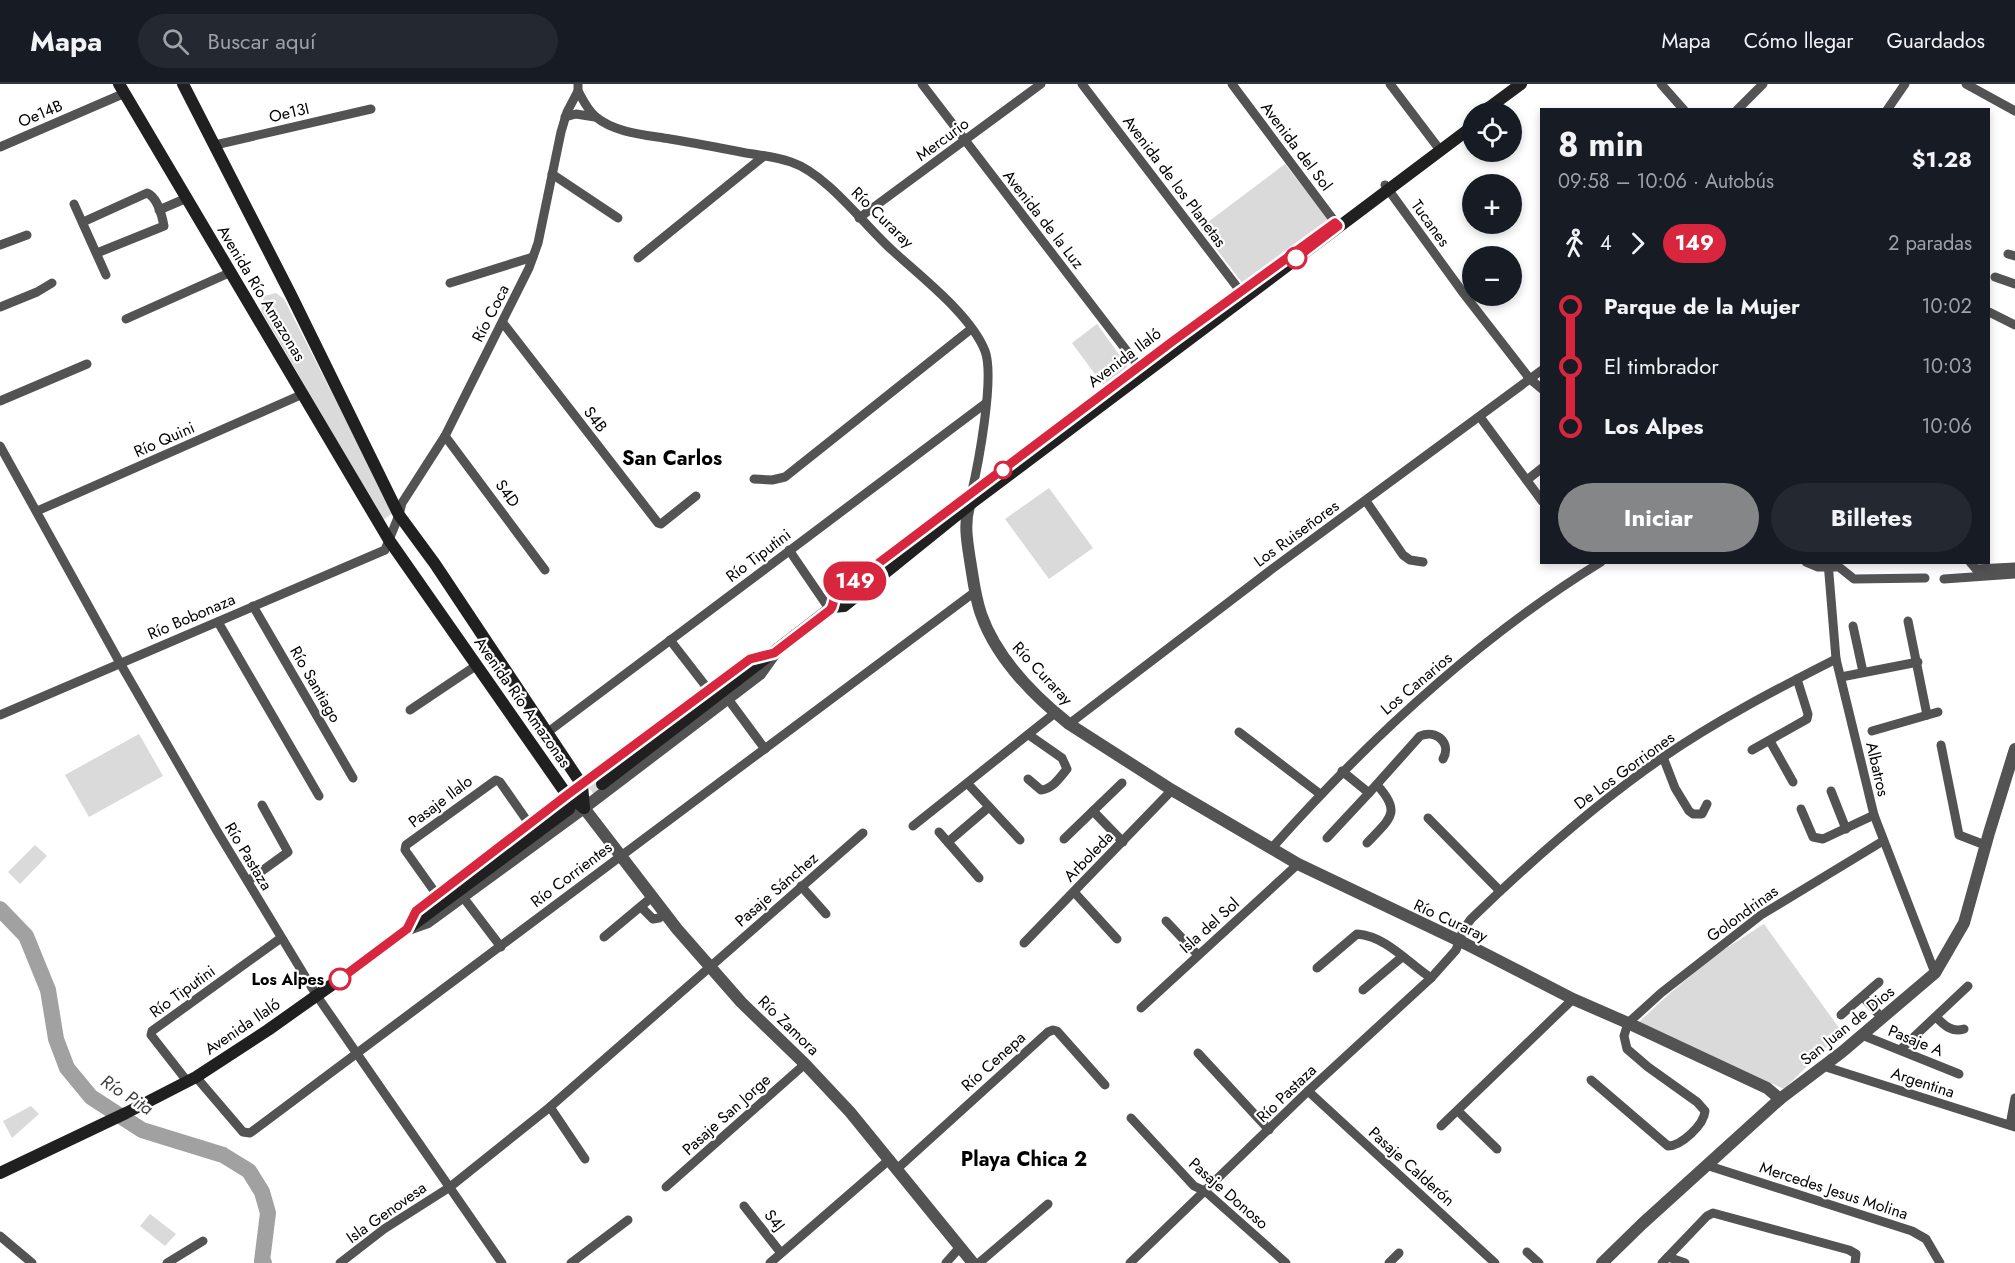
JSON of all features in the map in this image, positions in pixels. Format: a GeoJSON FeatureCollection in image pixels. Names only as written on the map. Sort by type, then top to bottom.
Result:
{"type":"FeatureCollection","features":[{"type":"Feature","properties":{"kind":"main road","name":"Avenida Río Amazonas"},"geometry":{"type":"LineString","coordinates":[[183,84],[399,515],[435,564],[582,785],[584,808]]}},
{"type":"Feature","properties":{"kind":"main road"},"geometry":{"type":"LineString","coordinates":[[1497,102],[1521,84]]}},
{"type":"Feature","properties":{"kind":"main road"},"geometry":{"type":"LineString","coordinates":[[1505,102],[1529,84]]}},
{"type":"Feature","properties":{"kind":"main road","name":"Avenida Río Amazonas"},"geometry":{"type":"LineString","coordinates":[[122,88],[229,273],[389,540],[567,795],[584,808]]}},
{"type":"Feature","properties":{"kind":"main road","name":"Avenida Ilaló"},"geometry":{"type":"LineString","coordinates":[[1439,149],[1462,129]]}},
{"type":"Feature","properties":{"kind":"main road","name":"Avenida Ilaló"},"geometry":{"type":"LineString","coordinates":[[831,608],[835,596],[972,492],[1462,133]]}},
{"type":"Feature","properties":{"kind":"main road","name":"Avenida Ilaló"},"geometry":{"type":"LineString","coordinates":[[602,783],[831,608],[844,606],[1141,370]]}},
{"type":"Feature","properties":{"kind":"main road","name":"Avenida Ilaló"},"geometry":{"type":"LineString","coordinates":[[0,1173],[107,1123],[192,1079],[316,996],[568,808]]}},
{"type":"Feature","properties":{"kind":"street","name":"Avenida de la Luz"},"geometry":{"type":"LineString","coordinates":[[922,84],[1141,370]]}},
{"type":"Feature","properties":{"kind":"street","name":"Mercurio"},"geometry":{"type":"LineString","coordinates":[[859,218],[1041,84]]}},
{"type":"Feature","properties":{"kind":"street","name":"Avenida de los Planetas"},"geometry":{"type":"LineString","coordinates":[[1083,84],[1242,294]]}},
{"type":"Feature","properties":{"kind":"street","name":"Avenida del Sol"},"geometry":{"type":"LineString","coordinates":[[1232,84],[1337,224]]}},
{"type":"Feature","properties":{"kind":"street"},"geometry":{"type":"LineString","coordinates":[[1390,84],[1439,149]]}},
{"type":"Feature","properties":{"kind":"street"},"geometry":{"type":"LineString","coordinates":[[1661,84],[1682,108]]}},
{"type":"Feature","properties":{"kind":"street"},"geometry":{"type":"LineString","coordinates":[[1739,108],[1763,84]]}},
{"type":"Feature","properties":{"kind":"street"},"geometry":{"type":"LineString","coordinates":[[1888,108],[1905,84]]}},
{"type":"Feature","properties":{"kind":"street"},"geometry":{"type":"LineString","coordinates":[[1966,84],[2015,111]]}},
{"type":"Feature","properties":{"kind":"street","name":"Oe14B"},"geometry":{"type":"LineString","coordinates":[[0,147],[122,88]]}},
{"type":"Feature","properties":{"kind":"street"},"geometry":{"type":"LineString","coordinates":[[578,88],[596,117]]}},
{"type":"Feature","properties":{"kind":"street","name":"Río Coca"},"geometry":{"type":"LineString","coordinates":[[389,540],[407,493],[445,436],[503,323],[533,257],[565,117],[578,88]]}},
{"type":"Feature","properties":{"kind":"street","name":"Oe13I"},"geometry":{"type":"LineString","coordinates":[[215,145],[371,109]]}},
{"type":"Feature","properties":{"kind":"street"},"geometry":{"type":"LineString","coordinates":[[565,117],[576,114],[596,117]]}},
{"type":"Feature","properties":{"kind":"street","name":"Río Curaray"},"geometry":{"type":"LineString","coordinates":[[596,117],[615,126],[645,135],[790,161],[804,167],[892,251],[924,278],[963,318],[986,354],[986,403],[966,517],[966,534],[981,614],[993,642],[1019,675],[1055,713],[1172,790],[1298,864],[1573,999],[1767,1088],[1780,1099]]}},
{"type":"Feature","properties":{"kind":"street"},"geometry":{"type":"LineString","coordinates":[[638,258],[764,156]]}},
{"type":"Feature","properties":{"kind":"street"},"geometry":{"type":"LineString","coordinates":[[552,174],[618,218]]}},
{"type":"Feature","properties":{"kind":"street","name":"Tucanes"},"geometry":{"type":"LineString","coordinates":[[1387,187],[1464,294],[1530,379],[1540,387]]}},
{"type":"Feature","properties":{"kind":"street"},"geometry":{"type":"LineString","coordinates":[[83,222],[147,193],[152,195],[159,210],[164,226],[97,254]]}},
{"type":"Feature","properties":{"kind":"street"},"geometry":{"type":"LineString","coordinates":[[159,210],[187,198]]}},
{"type":"Feature","properties":{"kind":"street"},"geometry":{"type":"LineString","coordinates":[[74,204],[106,275]]}},
{"type":"Feature","properties":{"kind":"street"},"geometry":{"type":"LineString","coordinates":[[0,245],[27,234]]}},
{"type":"Feature","properties":{"kind":"street"},"geometry":{"type":"LineString","coordinates":[[450,283],[533,257]]}},
{"type":"Feature","properties":{"kind":"street"},"geometry":{"type":"LineString","coordinates":[[126,319],[229,273]]}},
{"type":"Feature","properties":{"kind":"street"},"geometry":{"type":"LineString","coordinates":[[1995,277],[2015,284]]}},
{"type":"Feature","properties":{"kind":"street"},"geometry":{"type":"LineString","coordinates":[[0,307],[37,292],[52,283]]}},
{"type":"Feature","properties":{"kind":"street"},"geometry":{"type":"LineString","coordinates":[[1990,312],[2015,325]]}},
{"type":"Feature","properties":{"kind":"street","name":"S4B"},"geometry":{"type":"LineString","coordinates":[[503,323],[658,523],[661,524],[696,496]]}},
{"type":"Feature","properties":{"kind":"street"},"geometry":{"type":"LineString","coordinates":[[754,479],[772,480],[784,477],[971,329]]}},
{"type":"Feature","properties":{"kind":"street"},"geometry":{"type":"LineString","coordinates":[[0,401],[87,364]]}},
{"type":"Feature","properties":{"kind":"street","name":"Los Ruiseñores"},"geometry":{"type":"LineString","coordinates":[[1069,723],[1272,569],[1540,372]]}},
{"type":"Feature","properties":{"kind":"street","name":"Río Quini"},"geometry":{"type":"LineString","coordinates":[[37,511],[303,394]]}},
{"type":"Feature","properties":{"kind":"street","name":"Río Tiputini"},"geometry":{"type":"LineString","coordinates":[[548,732],[986,403]]}},
{"type":"Feature","properties":{"kind":"street"},"geometry":{"type":"LineString","coordinates":[[1480,417],[1540,498]]}},
{"type":"Feature","properties":{"kind":"street","name":"S4D"},"geometry":{"type":"LineString","coordinates":[[445,436],[545,570]]}},
{"type":"Feature","properties":{"kind":"street","name":"Río Pastaza"},"geometry":{"type":"LineString","coordinates":[[0,446],[120,663],[316,996],[502,1263]]}},
{"type":"Feature","properties":{"kind":"street"},"geometry":{"type":"LineString","coordinates":[[1527,480],[1540,470]]}},
{"type":"Feature","properties":{"kind":"street"},"geometry":{"type":"LineString","coordinates":[[1366,501],[1402,555],[1410,560],[1423,562]]}},
{"type":"Feature","properties":{"kind":"street","name":"Río Bobonaza"},"geometry":{"type":"LineString","coordinates":[[0,715],[385,550],[389,540]]}},
{"type":"Feature","properties":{"kind":"street"},"geometry":{"type":"LineString","coordinates":[[789,550],[831,608]]}},
{"type":"Feature","properties":{"kind":"street","name":"Los Canarios"},"geometry":{"type":"LineString","coordinates":[[1270,849],[1342,771],[1399,716],[1533,608],[1598,564]]}},
{"type":"Feature","properties":{"kind":"street"},"geometry":{"type":"LineString","coordinates":[[1972,564],[1976,569],[2015,567]]}},
{"type":"Feature","properties":{"kind":"street"},"geometry":{"type":"LineString","coordinates":[[1828,565],[1839,567],[1854,579],[1925,578]]}},
{"type":"Feature","properties":{"kind":"street","name":"Albatros"},"geometry":{"type":"LineString","coordinates":[[1828,565],[1836,659],[1874,815],[1935,972]]}},
{"type":"Feature","properties":{"kind":"street"},"geometry":{"type":"LineString","coordinates":[[1944,579],[2015,574]]}},
{"type":"Feature","properties":{"kind":"street","name":"Río Corrientes"},"geometry":{"type":"LineString","coordinates":[[192,1079],[247,1134],[357,1055],[620,855],[976,591]]}},
{"type":"Feature","properties":{"kind":"street","name":"Río Santiago"},"geometry":{"type":"LineString","coordinates":[[253,606],[353,778]]}},
{"type":"Feature","properties":{"kind":"street"},"geometry":{"type":"LineString","coordinates":[[1908,621],[1928,715]]}},
{"type":"Feature","properties":{"kind":"street"},"geometry":{"type":"LineString","coordinates":[[218,622],[319,796]]}},
{"type":"Feature","properties":{"kind":"street"},"geometry":{"type":"LineString","coordinates":[[1853,626],[1863,672]]}},
{"type":"Feature","properties":{"kind":"street"},"geometry":{"type":"LineString","coordinates":[[670,640],[708,689]]}},
{"type":"Feature","properties":{"kind":"street"},"geometry":{"type":"LineString","coordinates":[[407,929],[416,911],[567,795],[750,659],[774,653]]}},
{"type":"Feature","properties":{"kind":"street"},"geometry":{"type":"LineString","coordinates":[[407,929],[429,922],[584,808],[760,674],[774,653]]}},
{"type":"Feature","properties":{"kind":"street","name":"De Los Gorriones"},"geometry":{"type":"LineString","coordinates":[[1458,941],[1471,919],[1553,842],[1663,757],[1747,706],[1836,659]]}},
{"type":"Feature","properties":{"kind":"street"},"geometry":{"type":"LineString","coordinates":[[1841,677],[1917,662]]}},
{"type":"Feature","properties":{"kind":"street"},"geometry":{"type":"LineString","coordinates":[[410,710],[477,665]]}},
{"type":"Feature","properties":{"kind":"street"},"geometry":{"type":"LineString","coordinates":[[1752,750],[1807,719],[1808,714],[1797,679]]}},
{"type":"Feature","properties":{"kind":"street"},"geometry":{"type":"LineString","coordinates":[[728,699],[765,749]]}},
{"type":"Feature","properties":{"kind":"street"},"geometry":{"type":"LineString","coordinates":[[1872,731],[1938,712]]}},
{"type":"Feature","properties":{"kind":"street"},"geometry":{"type":"LineString","coordinates":[[913,826],[1055,713]]}},
{"type":"Feature","properties":{"kind":"street"},"geometry":{"type":"LineString","coordinates":[[1239,732],[1320,794]]}},
{"type":"Feature","properties":{"kind":"street"},"geometry":{"type":"LineString","coordinates":[[1327,838],[1420,736],[1433,733],[1440,738],[1446,753],[1443,759]]}},
{"type":"Feature","properties":{"kind":"street"},"geometry":{"type":"LineString","coordinates":[[1028,779],[1041,790],[1046,789],[1052,786],[1067,768],[1062,758],[1029,735]]}},
{"type":"Feature","properties":{"kind":"street"},"geometry":{"type":"LineString","coordinates":[[1770,741],[1793,782]]}},
{"type":"Feature","properties":{"kind":"street"},"geometry":{"type":"LineString","coordinates":[[1941,745],[1959,836],[1986,845]]}},
{"type":"Feature","properties":{"kind":"street","name":"San Juan de Dios"},"geometry":{"type":"LineString","coordinates":[[1602,1263],[1780,1099],[1862,1035],[1935,972],[1964,923],[2015,749]]}},
{"type":"Feature","properties":{"kind":"street"},"geometry":{"type":"LineString","coordinates":[[1663,757],[1675,788],[1689,812],[1702,814],[1707,804]]}},
{"type":"Feature","properties":{"kind":"street"},"geometry":{"type":"LineString","coordinates":[[1342,771],[1369,793]]}},
{"type":"Feature","properties":{"kind":"street","name":"Pasaje Ilalo"},"geometry":{"type":"LineString","coordinates":[[437,895],[405,850],[406,845],[496,780],[530,825]]}},
{"type":"Feature","properties":{"kind":"street"},"geometry":{"type":"LineString","coordinates":[[1064,838],[1122,783]]}},
{"type":"Feature","properties":{"kind":"street"},"geometry":{"type":"LineString","coordinates":[[968,784],[1020,840]]}},
{"type":"Feature","properties":{"kind":"street"},"geometry":{"type":"LineString","coordinates":[[1367,843],[1390,817],[1392,810],[1391,803],[1377,785]]}},
{"type":"Feature","properties":{"kind":"street","name":"Arboleda"},"geometry":{"type":"LineString","coordinates":[[1024,943],[1172,790]]}},
{"type":"Feature","properties":{"kind":"street"},"geometry":{"type":"LineString","coordinates":[[1831,791],[1846,828]]}},
{"type":"Feature","properties":{"kind":"street"},"geometry":{"type":"LineString","coordinates":[[248,881],[288,852],[262,805]]}},
{"type":"Feature","properties":{"kind":"street"},"geometry":{"type":"LineString","coordinates":[[948,842],[989,807]]}},
{"type":"Feature","properties":{"kind":"street","name":"Río Zamora"},"geometry":{"type":"LineString","coordinates":[[584,808],[665,914],[709,967],[741,1002],[806,1064],[850,1112],[894,1163],[973,1263]]}},
{"type":"Feature","properties":{"kind":"street"},"geometry":{"type":"LineString","coordinates":[[1801,809],[1813,837],[1817,839],[1823,839],[1874,815]]}},
{"type":"Feature","properties":{"kind":"street"},"geometry":{"type":"LineString","coordinates":[[1093,811],[1123,842]]}},
{"type":"Feature","properties":{"kind":"street"},"geometry":{"type":"LineString","coordinates":[[1428,818],[1500,891]]}},
{"type":"Feature","properties":{"kind":"street"},"geometry":{"type":"LineString","coordinates":[[939,832],[979,878]]}},
{"type":"Feature","properties":{"kind":"street","name":"Pasaje Sánchez"},"geometry":{"type":"LineString","coordinates":[[550,1107],[863,833]]}},
{"type":"Feature","properties":{"kind":"street","name":"Golondrinas"},"geometry":{"type":"LineString","coordinates":[[1628,1023],[1661,993],[1761,915],[1883,841]]}},
{"type":"Feature","properties":{"kind":"street","name":"Isla del Sol"},"geometry":{"type":"LineString","coordinates":[[1141,1008],[1298,864]]}},
{"type":"Feature","properties":{"kind":"street"},"geometry":{"type":"LineString","coordinates":[[801,886],[826,914]]}},
{"type":"Feature","properties":{"kind":"street"},"geometry":{"type":"LineString","coordinates":[[1074,892],[1117,939]]}},
{"type":"Feature","properties":{"kind":"street"},"geometry":{"type":"LineString","coordinates":[[463,897],[501,947]]}},
{"type":"Feature","properties":{"kind":"street"},"geometry":{"type":"LineString","coordinates":[[604,937],[652,897]]}},
{"type":"Feature","properties":{"kind":"street"},"geometry":{"type":"LineString","coordinates":[[641,907],[653,919],[665,914]]}},
{"type":"Feature","properties":{"kind":"street"},"geometry":{"type":"LineString","coordinates":[[1166,921],[1198,955]]}},
{"type":"Feature","properties":{"kind":"street"},"geometry":{"type":"LineString","coordinates":[[1317,968],[1357,934],[1379,939],[1431,978]]}},
{"type":"Feature","properties":{"kind":"street","name":"Río Tiputini"},"geometry":{"type":"LineString","coordinates":[[192,1079],[151,1035],[152,1031],[281,938]]}},
{"type":"Feature","properties":{"kind":"street","name":"Río Pastaza"},"geometry":{"type":"LineString","coordinates":[[1130,1263],[1308,1091],[1431,978],[1456,950],[1458,941]]}},
{"type":"Feature","properties":{"kind":"street"},"geometry":{"type":"LineString","coordinates":[[1363,990],[1402,957]]}},
{"type":"Feature","properties":{"kind":"street"},"geometry":{"type":"LineString","coordinates":[[1841,1015],[1879,982]]}},
{"type":"Feature","properties":{"kind":"street"},"geometry":{"type":"LineString","coordinates":[[1900,1050],[1968,986]]}},
{"type":"Feature","properties":{"kind":"street"},"geometry":{"type":"LineString","coordinates":[[1863,997],[1882,1018]]}},
{"type":"Feature","properties":{"kind":"street"},"geometry":{"type":"LineString","coordinates":[[1441,1126],[1573,999]]}},
{"type":"Feature","properties":{"kind":"street"},"geometry":{"type":"LineString","coordinates":[[1936,1017],[1951,1029],[1957,1031],[1964,1029]]}},
{"type":"Feature","properties":{"kind":"street"},"geometry":{"type":"LineString","coordinates":[[1591,1080],[1668,1146],[1679,1143],[1704,1118],[1705,1111],[1697,1102],[1648,1067],[1628,1048],[1624,1036],[1628,1023]]}},
{"type":"Feature","properties":{"kind":"street","name":"Río Cenepa"},"geometry":{"type":"LineString","coordinates":[[770,1263],[894,1163],[1047,1032],[1057,1031],[1105,1085]]}},
{"type":"Feature","properties":{"kind":"street","name":"Pasaje A"},"geometry":{"type":"LineString","coordinates":[[1862,1035],[1959,1074]]}},
{"type":"Feature","properties":{"kind":"street"},"geometry":{"type":"LineString","coordinates":[[1198,1053],[1269,1130]]}},
{"type":"Feature","properties":{"kind":"street","name":"Pasaje San Jorge"},"geometry":{"type":"LineString","coordinates":[[666,1187],[806,1064]]}},
{"type":"Feature","properties":{"kind":"street","name":"Argentina"},"geometry":{"type":"LineString","coordinates":[[1823,1066],[2012,1126]]}},
{"type":"Feature","properties":{"kind":"street","name":"Pasaje Calderón"},"geometry":{"type":"LineString","coordinates":[[1308,1091],[1496,1263]]}},
{"type":"Feature","properties":{"kind":"street"},"geometry":{"type":"LineString","coordinates":[[2012,1126],[2015,1098]]}},
{"type":"Feature","properties":{"kind":"street"},"geometry":{"type":"LineString","coordinates":[[550,1107],[585,1159]]}},
{"type":"Feature","properties":{"kind":"street","name":"Isla Genovesa"},"geometry":{"type":"LineString","coordinates":[[339,1263],[384,1228],[450,1187],[550,1107]]}},
{"type":"Feature","properties":{"kind":"street"},"geometry":{"type":"LineString","coordinates":[[1458,1111],[1497,1149]]}},
{"type":"Feature","properties":{"kind":"street","name":"Pasaje Donoso"},"geometry":{"type":"LineString","coordinates":[[1131,1118],[1194,1186],[1205,1191],[1286,1263]]}},
{"type":"Feature","properties":{"kind":"street","name":"Mercedes Jesus Molina"},"geometry":{"type":"LineString","coordinates":[[1706,1165],[1912,1231],[1926,1239],[1940,1263]]}},
{"type":"Feature","properties":{"kind":"street"},"geometry":{"type":"LineString","coordinates":[[979,1263],[1048,1204]]}},
{"type":"Feature","properties":{"kind":"street","name":"S4J"},"geometry":{"type":"LineString","coordinates":[[744,1206],[781,1253]]}},
{"type":"Feature","properties":{"kind":"street"},"geometry":{"type":"LineString","coordinates":[[1665,1260],[1707,1216],[1713,1213],[1849,1250],[1856,1254],[1855,1263]]}},
{"type":"Feature","properties":{"kind":"street"},"geometry":{"type":"LineString","coordinates":[[571,1263],[628,1220]]}},
{"type":"Feature","properties":{"kind":"street"},"geometry":{"type":"LineString","coordinates":[[0,1236],[32,1263]]}},
{"type":"Feature","properties":{"kind":"street"},"geometry":{"type":"LineString","coordinates":[[167,1263],[203,1242]]}},
{"type":"Feature","properties":{"kind":"street"},"geometry":{"type":"LineString","coordinates":[[946,1263],[960,1247]]}},
{"type":"Feature","properties":{"kind":"street"},"geometry":{"type":"LineString","coordinates":[[1527,1252],[1539,1263]]}},
{"type":"Feature","properties":{"kind":"street"},"geometry":{"type":"LineString","coordinates":[[1389,1263],[1399,1253]]}},
{"type":"Feature","properties":{"kind":"street"},"geometry":{"type":"LineString","coordinates":[[1665,1260],[1685,1263]]}},
{"type":"Feature","properties":{"kind":"shaded area"},"geometry":{"type":"Polygon","coordinates":[[[1285,164],[1329,220],[1244,285],[1200,228],[1285,164]]]}},
{"type":"Feature","properties":{"kind":"shaded area"},"geometry":{"type":"Polygon","coordinates":[[[276,293],[284,299],[393,513],[383,520],[261,310],[264,296],[276,293]]]}},
{"type":"Feature","properties":{"kind":"shaded area"},"geometry":{"type":"Polygon","coordinates":[[[1097,324],[1128,367],[1103,385],[1072,343],[1097,324]]]}},
{"type":"Feature","properties":{"kind":"shaded area"},"geometry":{"type":"Polygon","coordinates":[[[1049,488],[1093,548],[1049,579],[1005,519],[1049,488]]]}},
{"type":"Feature","properties":{"kind":"shaded area"},"geometry":{"type":"Polygon","coordinates":[[[139,734],[163,776],[89,817],[65,775],[139,734]]]}},
{"type":"Feature","properties":{"kind":"shaded area"},"geometry":{"type":"Polygon","coordinates":[[[35,845],[47,856],[20,884],[8,872],[35,845]]]}},
{"type":"Feature","properties":{"kind":"shaded area"},"geometry":{"type":"Polygon","coordinates":[[[1764,924],[1842,1032],[1784,1089],[1639,1022],[1714,956],[1764,924]]]}},
{"type":"Feature","properties":{"kind":"shaded area"},"geometry":{"type":"Polygon","coordinates":[[[31,1106],[39,1114],[12,1138],[3,1121],[31,1106]]]}},
{"type":"Feature","properties":{"kind":"shaded area"},"geometry":{"type":"Polygon","coordinates":[[[150,1214],[176,1234],[165,1246],[140,1226],[150,1214]]]}},
{"type":"Feature","properties":{"kind":"waterway","name":"Río Pita"},"geometry":{"type":"LineString","coordinates":[[0,909],[26,936],[48,990],[56,1039],[67,1068],[91,1097],[142,1130],[223,1155],[249,1171],[262,1192],[268,1213],[262,1261],[264,1263]]}},
{"type":"Feature","properties":{"kind":"tunnel"},"geometry":{"type":"LineString","coordinates":[[577,802],[602,784]]}},
{"type":"Feature","properties":{"kind":"bus line","name":"149"},"geometry":{"type":"LineString","coordinates":[[340,979],[407,929],[416,911],[567,795],[750,659],[774,653],[830,610],[835,596],[972,492],[1335,223],[1338,226],[1296,258]]}},
{"type":"Feature","properties":{"kind":"place","name":"Los Alpes"},"geometry":{"type":"Point","coordinates":[340,979]}},
{"type":"Feature","properties":{"kind":"district","name":"San Carlos"},"geometry":{"type":"Point","coordinates":[672,458]}},
{"type":"Feature","properties":{"kind":"district","name":"Playa Chica 2"},"geometry":{"type":"Point","coordinates":[1024,1159]}}]}
